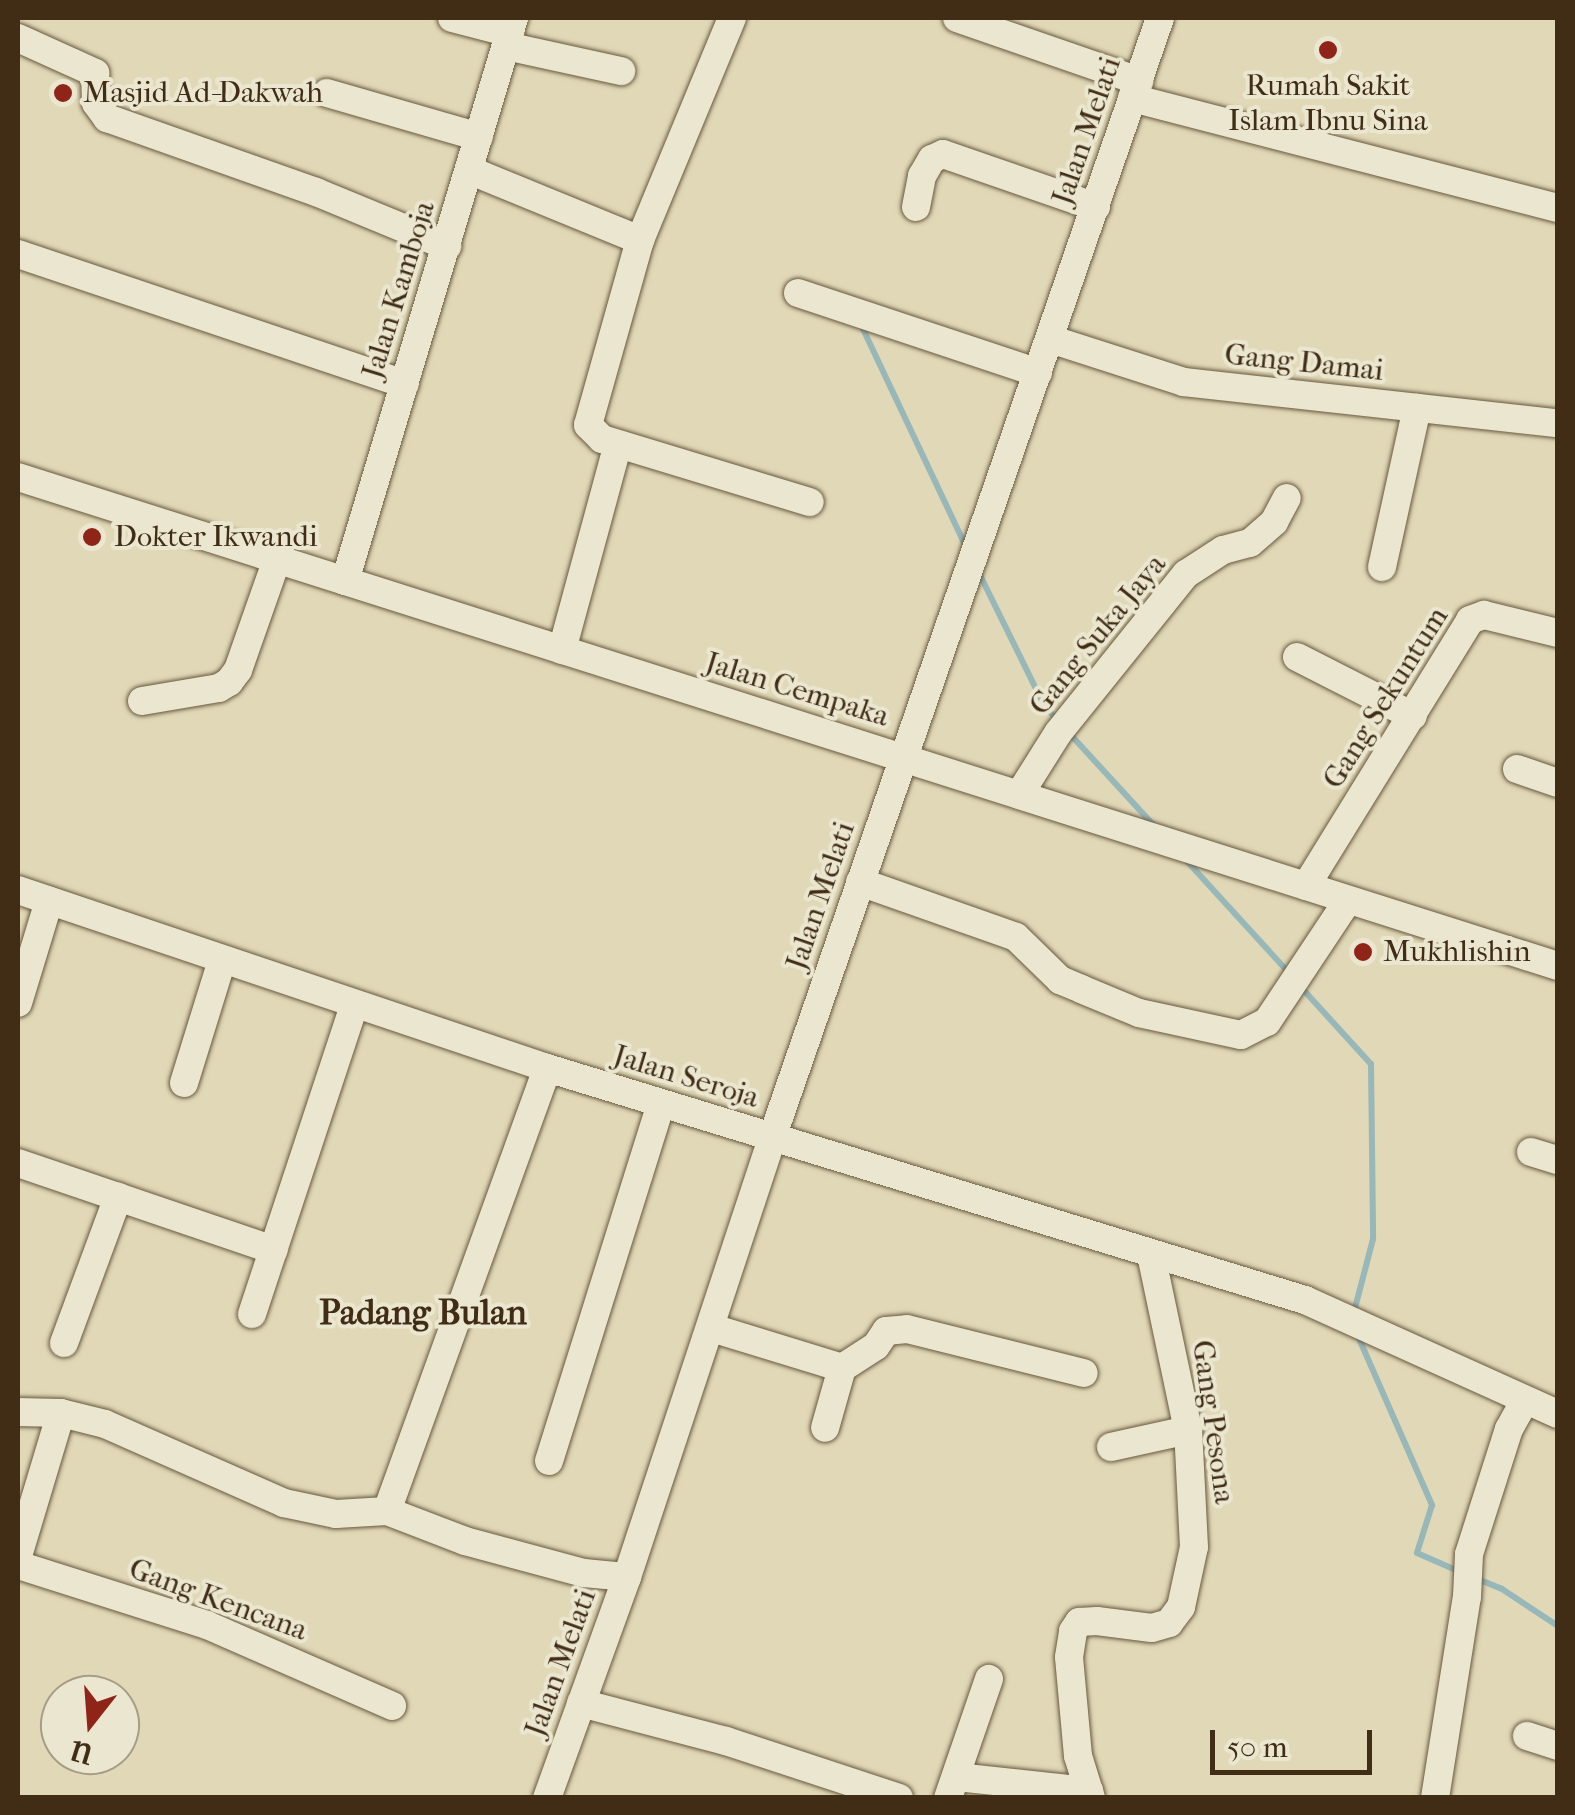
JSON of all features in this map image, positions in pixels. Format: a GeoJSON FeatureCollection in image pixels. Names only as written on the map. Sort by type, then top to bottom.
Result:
{"type":"FeatureCollection","features":[{"type":"Feature","properties":{"kind":"street"},"geometry":{"type":"LineString","coordinates":[[452,18],[510,32],[621,71]]}},
{"type":"Feature","properties":{"kind":"street"},"geometry":{"type":"LineString","coordinates":[[732,18],[640,240],[588,425],[594,434],[618,444],[810,502]]}},
{"type":"Feature","properties":{"kind":"street"},"geometry":{"type":"LineString","coordinates":[[956,18],[1135,90],[1558,208]]}},
{"type":"Feature","properties":{"kind":"street","name":"Jalan Melati"},"geometry":{"type":"LineString","coordinates":[[546,1798],[627,1577],[772,1138],[1160,18]]}},
{"type":"Feature","properties":{"kind":"street","name":"Jalan Kamboja"},"geometry":{"type":"LineString","coordinates":[[346,581],[510,32]]}},
{"type":"Feature","properties":{"kind":"street"},"geometry":{"type":"LineString","coordinates":[[18,38],[94,73],[96,104],[107,118],[316,192],[447,246]]}},
{"type":"Feature","properties":{"kind":"street"},"geometry":{"type":"LineString","coordinates":[[326,93],[479,137]]}},
{"type":"Feature","properties":{"kind":"street"},"geometry":{"type":"LineString","coordinates":[[916,207],[922,176],[932,159],[943,154],[1096,207]]}},
{"type":"Feature","properties":{"kind":"street"},"geometry":{"type":"LineString","coordinates":[[469,170],[640,240]]}},
{"type":"Feature","properties":{"kind":"street"},"geometry":{"type":"LineString","coordinates":[[18,254],[405,384]]}},
{"type":"Feature","properties":{"kind":"street"},"geometry":{"type":"LineString","coordinates":[[798,293],[1038,374]]}},
{"type":"Feature","properties":{"kind":"street","name":"Gang Damai"},"geometry":{"type":"LineString","coordinates":[[1050,339],[1184,382],[1558,423]]}},
{"type":"Feature","properties":{"kind":"street"},"geometry":{"type":"LineString","coordinates":[[1382,567],[1417,408]]}},
{"type":"Feature","properties":{"kind":"street"},"geometry":{"type":"LineString","coordinates":[[562,650],[618,444]]}},
{"type":"Feature","properties":{"kind":"street","name":"Jalan Cempaka"},"geometry":{"type":"LineString","coordinates":[[18,476],[1558,966]]}},
{"type":"Feature","properties":{"kind":"street","name":"Gang Suka Jaya"},"geometry":{"type":"LineString","coordinates":[[1019,795],[1058,732],[1186,574],[1223,550],[1250,542],[1274,522],[1287,498]]}},
{"type":"Feature","properties":{"kind":"street"},"geometry":{"type":"LineString","coordinates":[[142,701],[219,688],[229,682],[238,670],[276,559]]}},
{"type":"Feature","properties":{"kind":"street","name":"Gang Sekuntum"},"geometry":{"type":"LineString","coordinates":[[1306,886],[1476,615],[1558,633]]}},
{"type":"Feature","properties":{"kind":"street"},"geometry":{"type":"LineString","coordinates":[[1297,657],[1413,716]]}},
{"type":"Feature","properties":{"kind":"street"},"geometry":{"type":"LineString","coordinates":[[1517,769],[1558,783]]}},
{"type":"Feature","properties":{"kind":"street"},"geometry":{"type":"LineString","coordinates":[[860,882],[1016,938],[1060,980],[1139,1013],[1241,1036],[1267,1022],[1348,900]]}},
{"type":"Feature","properties":{"kind":"street","name":"Jalan Seroja"},"geometry":{"type":"LineString","coordinates":[[18,890],[547,1068],[1305,1300],[1524,1402]]}},
{"type":"Feature","properties":{"kind":"street"},"geometry":{"type":"LineString","coordinates":[[18,1003],[49,901]]}},
{"type":"Feature","properties":{"kind":"street"},"geometry":{"type":"LineString","coordinates":[[184,1083],[222,960]]}},
{"type":"Feature","properties":{"kind":"street"},"geometry":{"type":"LineString","coordinates":[[252,1314],[354,1006]]}},
{"type":"Feature","properties":{"kind":"street"},"geometry":{"type":"LineString","coordinates":[[387,1511],[547,1068]]}},
{"type":"Feature","properties":{"kind":"street"},"geometry":{"type":"LineString","coordinates":[[549,1461],[661,1104]]}},
{"type":"Feature","properties":{"kind":"street"},"geometry":{"type":"LineString","coordinates":[[18,1163],[274,1250]]}},
{"type":"Feature","properties":{"kind":"street"},"geometry":{"type":"LineString","coordinates":[[64,1344],[118,1198]]}},
{"type":"Feature","properties":{"kind":"street","name":"Gang Pesona"},"geometry":{"type":"LineString","coordinates":[[1090,1794],[1078,1756],[1069,1657],[1073,1630],[1079,1622],[1152,1628],[1168,1623],[1182,1607],[1196,1514],[1188,1430],[1151,1256]]}},
{"type":"Feature","properties":{"kind":"street"},"geometry":{"type":"LineString","coordinates":[[712,1328],[842,1368]]}},
{"type":"Feature","properties":{"kind":"street"},"geometry":{"type":"LineString","coordinates":[[826,1428],[842,1368],[876,1346],[886,1332],[906,1329],[1084,1373]]}},
{"type":"Feature","properties":{"kind":"street"},"geometry":{"type":"LineString","coordinates":[[1435,1798],[1467,1598],[1469,1554],[1509,1429],[1524,1402],[1558,1414]]}},
{"type":"Feature","properties":{"kind":"street"},"geometry":{"type":"LineString","coordinates":[[18,1412],[61,1413],[105,1424],[284,1503],[336,1514],[387,1511],[466,1541],[584,1573],[627,1577]]}},
{"type":"Feature","properties":{"kind":"street"},"geometry":{"type":"LineString","coordinates":[[18,1556],[61,1413]]}},
{"type":"Feature","properties":{"kind":"street"},"geometry":{"type":"LineString","coordinates":[[1110,1448],[1188,1430]]}},
{"type":"Feature","properties":{"kind":"street","name":"Gang Kencana"},"geometry":{"type":"LineString","coordinates":[[18,1566],[206,1625],[392,1706]]}},
{"type":"Feature","properties":{"kind":"street"},"geometry":{"type":"LineString","coordinates":[[990,1679],[952,1787],[1090,1794]]}},
{"type":"Feature","properties":{"kind":"street"},"geometry":{"type":"LineString","coordinates":[[581,1703],[726,1741],[898,1798]]}},
{"type":"Feature","properties":{"kind":"street"},"geometry":{"type":"LineString","coordinates":[[1527,1736],[1558,1746]]}},
{"type":"Feature","properties":{"kind":"waterway"},"geometry":{"type":"LineString","coordinates":[[863,329],[967,549]]}},
{"type":"Feature","properties":{"kind":"waterway"},"geometry":{"type":"LineString","coordinates":[[977,569],[1044,705],[1058,721]]}},
{"type":"Feature","properties":{"kind":"waterway"},"geometry":{"type":"LineString","coordinates":[[1070,734],[1156,828]]}},
{"type":"Feature","properties":{"kind":"waterway"},"geometry":{"type":"LineString","coordinates":[[1185,859],[1291,975]]}},
{"type":"Feature","properties":{"kind":"waterway"},"geometry":{"type":"LineString","coordinates":[[1299,985],[1371,1064],[1373,1239],[1354,1312]]}},
{"type":"Feature","properties":{"kind":"waterway"},"geometry":{"type":"LineString","coordinates":[[1357,1334],[1432,1505],[1417,1553],[1458,1571]]}},
{"type":"Feature","properties":{"kind":"waterway"},"geometry":{"type":"LineString","coordinates":[[1475,1578],[1502,1589],[1558,1626]]}},
{"type":"Feature","properties":{"kind":"place","name":"Rumah Sakit Islam Ibnu Sina"},"geometry":{"type":"Point","coordinates":[1328,50]}},
{"type":"Feature","properties":{"kind":"place","name":"Masjid Ad-Dakwah"},"geometry":{"type":"Point","coordinates":[63,93]}},
{"type":"Feature","properties":{"kind":"place","name":"Dokter Ikwandi"},"geometry":{"type":"Point","coordinates":[92,537]}},
{"type":"Feature","properties":{"kind":"place","name":"Mukhlishin"},"geometry":{"type":"Point","coordinates":[1363,952]}},
{"type":"Feature","properties":{"kind":"district","name":"Padang Bulan"},"geometry":{"type":"Point","coordinates":[423,1313]}}]}
